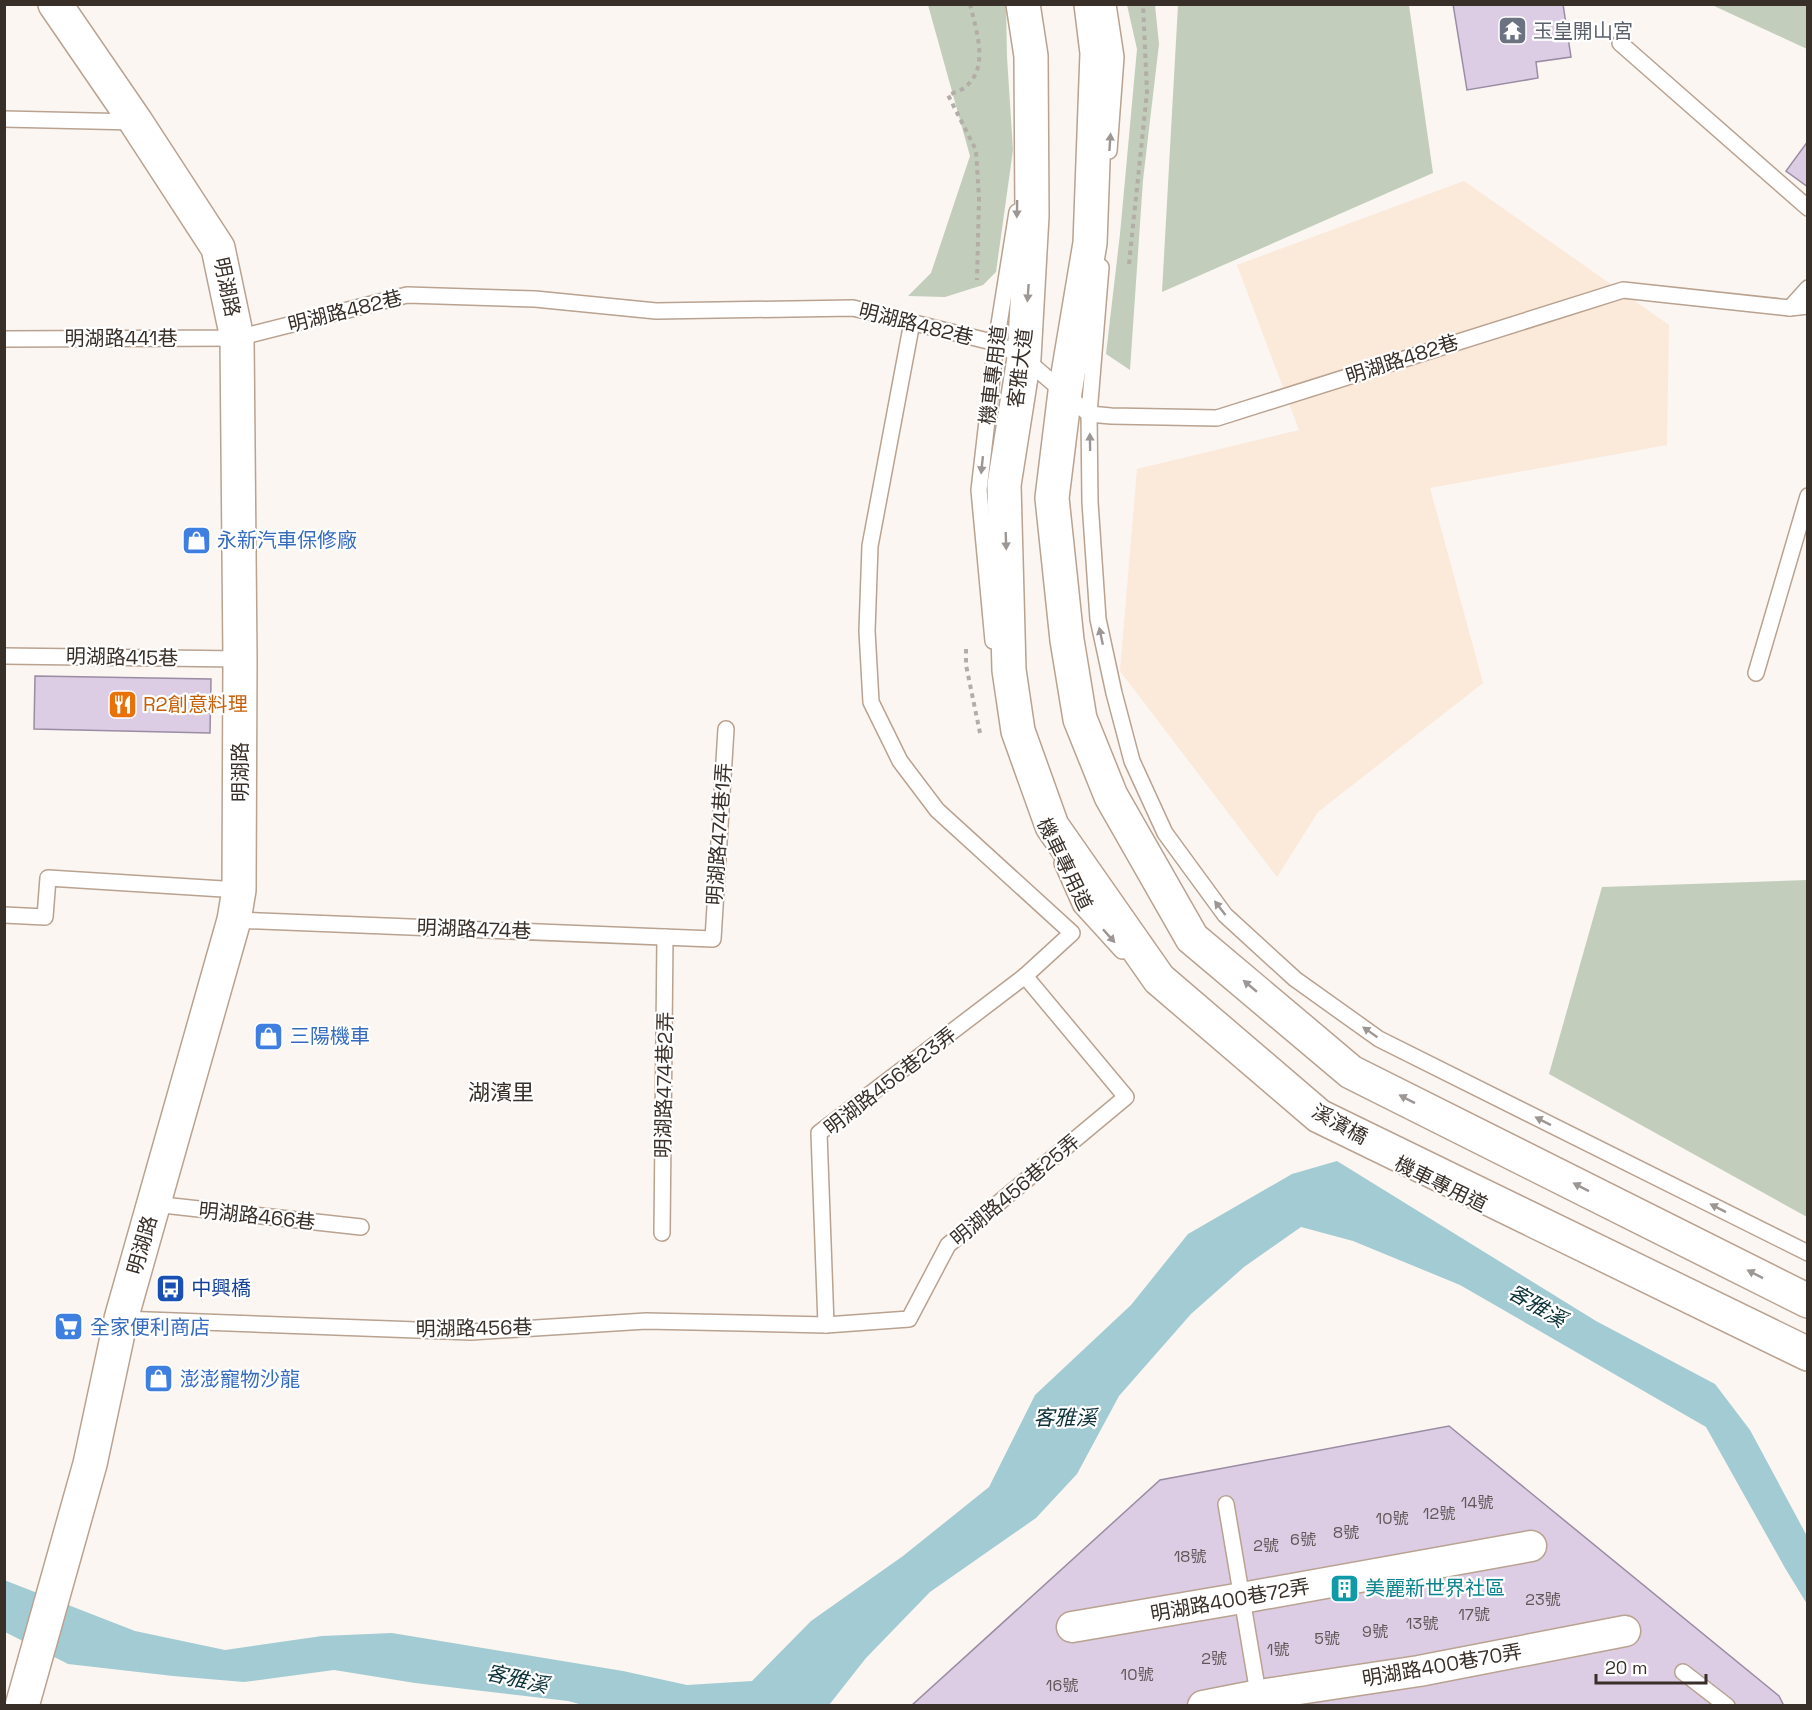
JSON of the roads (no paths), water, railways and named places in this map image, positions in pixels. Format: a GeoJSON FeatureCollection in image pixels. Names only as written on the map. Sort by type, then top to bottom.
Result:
{"type":"FeatureCollection","features":[{"type":"Feature","properties":{"kind":"street","name":"明湖路"},"geometry":{"type":"LineString","coordinates":[[22,1706],[90,1464],[122,1319],[237,905],[240,659],[237,338],[218,248],[136,122],[55,4]]}},
{"type":"Feature","properties":{"kind":"street","name":"客雅大道"},"geometry":{"type":"LineString","coordinates":[[1014,733],[1009,670],[1004,485],[1010,350],[1032,216],[1031,56],[1023,4]]}},
{"type":"Feature","properties":{"kind":"street"},"geometry":{"type":"LineString","coordinates":[[1091,4],[1097,53],[1090,243],[1065,392],[1052,498],[1066,640],[1080,719],[1111,796],[1192,938],[1352,1072],[1808,1300]]}},
{"type":"Feature","properties":{"kind":"street","name":"溪濱橋"},"geometry":{"type":"LineString","coordinates":[[1014,733],[1052,826],[1159,979],[1319,1116],[1808,1354]]}},
{"type":"Feature","properties":{"kind":"street","name":"明湖路400巷72弄"},"geometry":{"type":"LineString","coordinates":[[1072,1627],[1531,1546]]}},
{"type":"Feature","properties":{"kind":"street","name":"明湖路400巷70弄"},"geometry":{"type":"LineString","coordinates":[[1203,1706],[1260,1700],[1625,1631]]}},
{"type":"Feature","properties":{"kind":"lane","name":"機車專用道"},"geometry":{"type":"LineString","coordinates":[[1009,4],[1018,57],[1017,218],[1010,350]]}},
{"type":"Feature","properties":{"kind":"lane"},"geometry":{"type":"LineString","coordinates":[[1108,4],[1116,57],[1108,163]]}},
{"type":"Feature","properties":{"kind":"lane"},"geometry":{"type":"LineString","coordinates":[[1620,43],[1808,208]]}},
{"type":"Feature","properties":{"kind":"lane"},"geometry":{"type":"LineString","coordinates":[[4,119],[136,122]]}},
{"type":"Feature","properties":{"kind":"lane"},"geometry":{"type":"LineString","coordinates":[[1107,187],[1089,414],[1090,502],[1098,619],[1132,761],[1165,833],[1225,915],[1295,979],[1379,1039],[1808,1253]]}},
{"type":"Feature","properties":{"kind":"lane"},"geometry":{"type":"LineString","coordinates":[[1790,308],[1808,288]]}},
{"type":"Feature","properties":{"kind":"lane","name":"明湖路482巷"},"geometry":{"type":"LineString","coordinates":[[237,338],[407,294],[535,299],[656,311],[853,308],[1010,350],[1065,392],[1089,414],[1111,417],[1217,418],[1623,290],[1790,308],[1808,306]]}},
{"type":"Feature","properties":{"kind":"lane"},"geometry":{"type":"LineString","coordinates":[[912,322],[870,546],[867,631],[871,702],[900,761],[936,810],[1072,933],[1025,976]]}},
{"type":"Feature","properties":{"kind":"lane","name":"明湖路441巷"},"geometry":{"type":"LineString","coordinates":[[4,339],[237,338]]}},
{"type":"Feature","properties":{"kind":"lane"},"geometry":{"type":"LineString","coordinates":[[1756,673],[1808,496]]}},
{"type":"Feature","properties":{"kind":"lane","name":"明湖路415巷"},"geometry":{"type":"LineString","coordinates":[[4,656],[240,659]]}},
{"type":"Feature","properties":{"kind":"lane","name":"明湖路474巷1弄"},"geometry":{"type":"LineString","coordinates":[[713,939],[726,729]]}},
{"type":"Feature","properties":{"kind":"lane","name":"機車專用道"},"geometry":{"type":"LineString","coordinates":[[1014,733],[1045,827],[1081,906],[1150,982],[1215,1046]]}},
{"type":"Feature","properties":{"kind":"lane","name":"明湖路474巷"},"geometry":{"type":"LineString","coordinates":[[4,915],[45,917],[48,878],[237,905],[713,939]]}},
{"type":"Feature","properties":{"kind":"lane","name":"明湖路474巷2弄"},"geometry":{"type":"LineString","coordinates":[[662,1233],[665,937]]}},
{"type":"Feature","properties":{"kind":"lane","name":"明湖路456巷25弄"},"geometry":{"type":"LineString","coordinates":[[826,1325],[909,1319],[948,1245],[1126,1097],[1025,976]]}},
{"type":"Feature","properties":{"kind":"lane","name":"明湖路456巷23弄"},"geometry":{"type":"LineString","coordinates":[[826,1325],[819,1133],[1025,976]]}},
{"type":"Feature","properties":{"kind":"lane","name":"機車專用道"},"geometry":{"type":"LineString","coordinates":[[1241,1069],[1327,1128],[1808,1364]]}},
{"type":"Feature","properties":{"kind":"lane","name":"明湖路466巷"},"geometry":{"type":"LineString","coordinates":[[154,1204],[361,1227]]}},
{"type":"Feature","properties":{"kind":"lane","name":"明湖路456巷"},"geometry":{"type":"LineString","coordinates":[[122,1319],[471,1332],[646,1321],[826,1325]]}},
{"type":"Feature","properties":{"kind":"lane"},"geometry":{"type":"LineString","coordinates":[[1226,1504],[1260,1700]]}},
{"type":"Feature","properties":{"kind":"lane"},"geometry":{"type":"LineString","coordinates":[[1683,1672],[1727,1706]]}},
{"type":"Feature","properties":{"kind":"water","name":"客雅溪"},"geometry":{"type":"Polygon","coordinates":[[[1337,1161],[1596,1321],[1715,1384],[1750,1430],[1808,1538],[1807,1604],[1706,1427],[1460,1285],[1353,1241],[1301,1227],[1244,1267],[1191,1314],[1119,1396],[1077,1474],[1036,1518],[930,1592],[866,1658],[829,1705],[583,1705],[568,1701],[415,1683],[334,1670],[244,1682],[173,1676],[68,1664],[5,1632],[4,1580],[135,1631],[225,1650],[322,1636],[392,1633],[623,1671],[687,1685],[752,1681],[811,1621],[903,1556],[989,1487],[1035,1395],[1131,1305],[1188,1234],[1292,1174],[1337,1161]]]}},
{"type":"Feature","properties":{"kind":"place","name":"玉皇開山宮"},"geometry":{"type":"Point","coordinates":[1512,31]}},
{"type":"Feature","properties":{"kind":"place","name":"永新汽車保修廠"},"geometry":{"type":"Point","coordinates":[196,540]}},
{"type":"Feature","properties":{"kind":"place","name":"R2創意料理"},"geometry":{"type":"Point","coordinates":[122,704]}},
{"type":"Feature","properties":{"kind":"place","name":"三陽機車"},"geometry":{"type":"Point","coordinates":[269,1036]}},
{"type":"Feature","properties":{"kind":"place","name":"中興橋"},"geometry":{"type":"Point","coordinates":[170,1288]}},
{"type":"Feature","properties":{"kind":"place","name":"全家便利商店"},"geometry":{"type":"Point","coordinates":[69,1327]}},
{"type":"Feature","properties":{"kind":"place","name":"澎澎寵物沙龍"},"geometry":{"type":"Point","coordinates":[159,1379]}},
{"type":"Feature","properties":{"kind":"place","name":"美麗新世界社區"},"geometry":{"type":"Point","coordinates":[1344,1588]}},
{"type":"Feature","properties":{"kind":"district","name":"湖濱里"},"geometry":{"type":"Point","coordinates":[501,1092]}}]}
